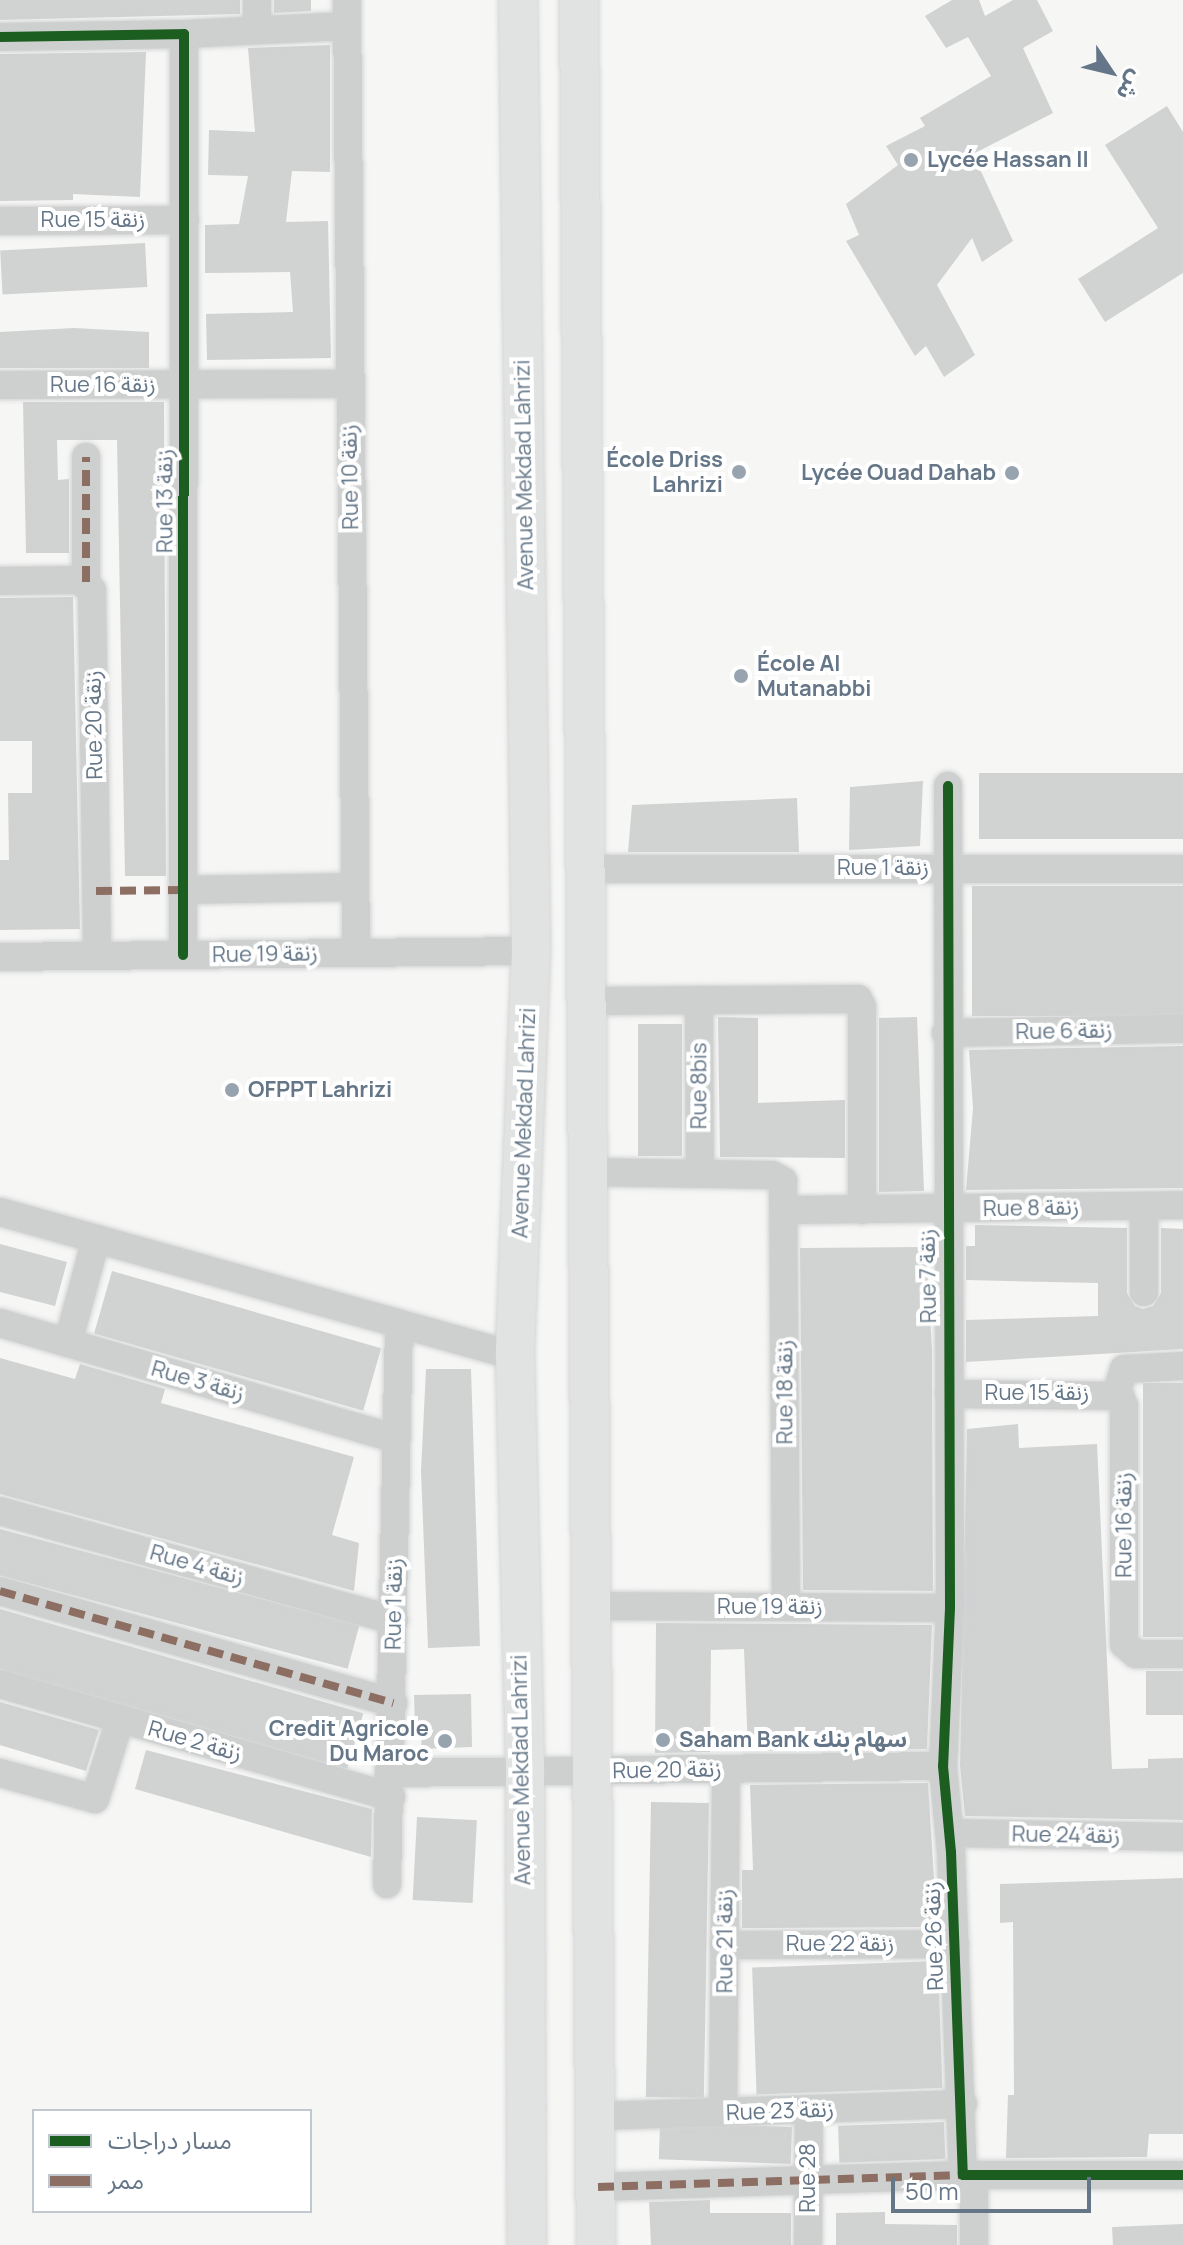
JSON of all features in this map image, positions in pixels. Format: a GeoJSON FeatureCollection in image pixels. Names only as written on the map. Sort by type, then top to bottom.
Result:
{"type":"FeatureCollection","features":[{"type":"Feature","properties":{"kind":"main road","name":"Avenue Mekdad Lahrizi"},"geometry":{"type":"LineString","coordinates":[[518,0],[531,951],[515,1356],[525,1774],[527,2245]]}},
{"type":"Feature","properties":{"kind":"main road"},"geometry":{"type":"LineString","coordinates":[[579,0],[585,1172],[590,1770],[598,2187],[596,2245]]}},
{"type":"Feature","properties":{"kind":"street"},"geometry":{"type":"LineString","coordinates":[[257,0],[257,30]]}},
{"type":"Feature","properties":{"kind":"street"},"geometry":{"type":"LineString","coordinates":[[0,37],[184,40],[347,13]]}},
{"type":"Feature","properties":{"kind":"street","name":"Rue 10 زنقة"},"geometry":{"type":"LineString","coordinates":[[347,13],[356,953]]}},
{"type":"Feature","properties":{"kind":"street","name":"Rue 13 زنقة"},"geometry":{"type":"LineString","coordinates":[[183,955],[184,40]]}},
{"type":"Feature","properties":{"kind":"street","name":"Rue 15 زنقة"},"geometry":{"type":"LineString","coordinates":[[0,221],[185,220]]}},
{"type":"Feature","properties":{"kind":"street","name":"Rue 16 زنقة"},"geometry":{"type":"LineString","coordinates":[[0,385],[349,384]]}},
{"type":"Feature","properties":{"kind":"street","name":"Rue 20 زنقة"},"geometry":{"type":"LineString","coordinates":[[86,457],[86,582],[93,596],[97,956]]}},
{"type":"Feature","properties":{"kind":"street"},"geometry":{"type":"LineString","coordinates":[[0,581],[86,582]]}},
{"type":"Feature","properties":{"kind":"street","name":"Rue 7 زنقة"},"geometry":{"type":"LineString","coordinates":[[943,1766],[950,1608],[946,1033],[948,786]]}},
{"type":"Feature","properties":{"kind":"street","name":"Rue 1 زنقة"},"geometry":{"type":"LineString","coordinates":[[583,869],[1183,869]]}},
{"type":"Feature","properties":{"kind":"street"},"geometry":{"type":"LineString","coordinates":[[183,890],[355,887]]}},
{"type":"Feature","properties":{"kind":"street","name":"Rue 19 زنقة"},"geometry":{"type":"LineString","coordinates":[[0,957],[531,951]]}},
{"type":"Feature","properties":{"kind":"street","name":"Rue 8bis"},"geometry":{"type":"LineString","coordinates":[[699,1000],[700,1173]]}},
{"type":"Feature","properties":{"kind":"street"},"geometry":{"type":"LineString","coordinates":[[584,1001],[860,1001],[862,1210]]}},
{"type":"Feature","properties":{"kind":"street","name":"Rue 6 زنقة"},"geometry":{"type":"LineString","coordinates":[[946,1033],[1183,1029]]}},
{"type":"Feature","properties":{"kind":"street"},"geometry":{"type":"LineString","coordinates":[[585,1172],[700,1173]]}},
{"type":"Feature","properties":{"kind":"street","name":"Rue 18 زنقة"},"geometry":{"type":"LineString","coordinates":[[700,1173],[781,1178],[784,1210],[786,1607]]}},
{"type":"Feature","properties":{"kind":"street","name":"Rue 8 زنقة"},"geometry":{"type":"LineString","coordinates":[[784,1210],[1183,1205]]}},
{"type":"Feature","properties":{"kind":"street"},"geometry":{"type":"LineString","coordinates":[[1144,1206],[1144,1292]]}},
{"type":"Feature","properties":{"kind":"street"},"geometry":{"type":"LineString","coordinates":[[0,1212],[515,1356]]}},
{"type":"Feature","properties":{"kind":"street"},"geometry":{"type":"LineString","coordinates":[[68,1343],[96,1239]]}},
{"type":"Feature","properties":{"kind":"street","name":"Rue 3 زنقة"},"geometry":{"type":"LineString","coordinates":[[0,1323],[396,1439]]}},
{"type":"Feature","properties":{"kind":"street","name":"Rue 1 زنقة"},"geometry":{"type":"LineString","coordinates":[[387,1884],[399,1324]]}},
{"type":"Feature","properties":{"kind":"street"},"geometry":{"type":"LineString","coordinates":[[1119,1397],[1124,1369],[1183,1366]]}},
{"type":"Feature","properties":{"kind":"street","name":"Rue 15 زنقة"},"geometry":{"type":"LineString","coordinates":[[949,1394],[1119,1397]]}},
{"type":"Feature","properties":{"kind":"street","name":"Rue 16 زنقة"},"geometry":{"type":"LineString","coordinates":[[1119,1397],[1127,1650],[1183,1654]]}},
{"type":"Feature","properties":{"kind":"street","name":"Rue 4 زنقة"},"geometry":{"type":"LineString","coordinates":[[0,1511],[394,1620]]}},
{"type":"Feature","properties":{"kind":"street"},"geometry":{"type":"LineString","coordinates":[[0,1591],[393,1703]]}},
{"type":"Feature","properties":{"kind":"street","name":"Rue 19 زنقة"},"geometry":{"type":"LineString","coordinates":[[590,1606],[950,1608]]}},
{"type":"Feature","properties":{"kind":"street","name":"Rue 2 زنقة"},"geometry":{"type":"LineString","coordinates":[[0,1684],[120,1720],[391,1785]]}},
{"type":"Feature","properties":{"kind":"street"},"geometry":{"type":"LineString","coordinates":[[0,1773],[95,1799],[120,1720]]}},
{"type":"Feature","properties":{"kind":"street","name":"Rue 20 زنقة"},"geometry":{"type":"LineString","coordinates":[[391,1785],[590,1770],[943,1766]]}},
{"type":"Feature","properties":{"kind":"street","name":"Rue 26 زنقة"},"geometry":{"type":"LineString","coordinates":[[943,1766],[950,1833],[963,2104],[974,2245]]}},
{"type":"Feature","properties":{"kind":"street","name":"Rue 21 زنقة"},"geometry":{"type":"LineString","coordinates":[[723,2113],[726,1769]]}},
{"type":"Feature","properties":{"kind":"street","name":"Rue 24 زنقة"},"geometry":{"type":"LineString","coordinates":[[950,1833],[1183,1837]]}},
{"type":"Feature","properties":{"kind":"street","name":"Rue 22 زنقة"},"geometry":{"type":"LineString","coordinates":[[724,1945],[955,1944]]}},
{"type":"Feature","properties":{"kind":"street","name":"Rue 23 زنقة"},"geometry":{"type":"LineString","coordinates":[[597,2116],[963,2104]]}},
{"type":"Feature","properties":{"kind":"street","name":"Rue 28"},"geometry":{"type":"LineString","coordinates":[[808,2245],[809,2111]]}},
{"type":"Feature","properties":{"kind":"street"},"geometry":{"type":"LineString","coordinates":[[598,2187],[969,2175],[1183,2175]]}},
{"type":"Feature","properties":{"kind":"building"},"geometry":{"type":"Polygon","coordinates":[[[0,0],[240,0],[240,14],[0,20],[0,0]]]}},
{"type":"Feature","properties":{"kind":"building"},"geometry":{"type":"Polygon","coordinates":[[[274,0],[311,0],[311,11],[274,13],[274,0]]]}},
{"type":"Feature","properties":{"kind":"building"},"geometry":{"type":"Polygon","coordinates":[[[952,0],[979,0],[985,16],[1013,0],[1037,0],[1053,31],[1023,48],[1053,113],[973,154],[1013,241],[982,262],[972,238],[937,285],[975,355],[944,377],[926,346],[915,356],[846,241],[859,235],[846,204],[898,165],[886,146],[925,126],[920,118],[991,76],[968,37],[946,48],[925,16],[952,0]]]}},
{"type":"Feature","properties":{"kind":"building"},"geometry":{"type":"Polygon","coordinates":[[[330,45],[330,172],[292,171],[286,222],[328,221],[331,358],[207,360],[206,314],[293,312],[290,272],[205,273],[205,225],[239,224],[248,176],[208,175],[209,130],[255,132],[248,48],[330,45]]]}},
{"type":"Feature","properties":{"kind":"building"},"geometry":{"type":"Polygon","coordinates":[[[146,52],[140,197],[73,194],[73,200],[0,201],[0,54],[146,52]]]}},
{"type":"Feature","properties":{"kind":"building"},"geometry":{"type":"Polygon","coordinates":[[[1167,106],[1183,132],[1183,273],[1105,322],[1078,279],[1158,228],[1105,145],[1167,106]]]}},
{"type":"Feature","properties":{"kind":"building"},"geometry":{"type":"Polygon","coordinates":[[[145,243],[147,287],[3,295],[0,251],[145,243]]]}},
{"type":"Feature","properties":{"kind":"building"},"geometry":{"type":"Polygon","coordinates":[[[74,328],[149,332],[149,368],[0,368],[0,332],[74,328]]]}},
{"type":"Feature","properties":{"kind":"building"},"geometry":{"type":"Polygon","coordinates":[[[23,402],[164,402],[166,876],[125,876],[117,440],[57,440],[58,480],[69,479],[69,553],[26,553],[23,402]]]}},
{"type":"Feature","properties":{"kind":"building"},"geometry":{"type":"Polygon","coordinates":[[[73,597],[80,929],[0,930],[0,860],[9,860],[8,793],[32,793],[32,741],[0,741],[0,598],[73,597]]]}},
{"type":"Feature","properties":{"kind":"building"},"geometry":{"type":"Polygon","coordinates":[[[979,773],[1183,773],[1183,839],[979,839],[979,773]]]}},
{"type":"Feature","properties":{"kind":"building"},"geometry":{"type":"Polygon","coordinates":[[[923,781],[920,846],[849,850],[850,787],[923,781]]]}},
{"type":"Feature","properties":{"kind":"building"},"geometry":{"type":"Polygon","coordinates":[[[797,798],[799,852],[628,852],[632,805],[797,798]]]}},
{"type":"Feature","properties":{"kind":"building"},"geometry":{"type":"Polygon","coordinates":[[[972,886],[1183,886],[1183,1016],[972,1016],[972,886]]]}},
{"type":"Feature","properties":{"kind":"building"},"geometry":{"type":"Polygon","coordinates":[[[718,1017],[758,1018],[758,1103],[845,1100],[845,1158],[720,1157],[718,1017]]]}},
{"type":"Feature","properties":{"kind":"building"},"geometry":{"type":"Polygon","coordinates":[[[917,1017],[924,1191],[879,1192],[879,1018],[917,1017]]]}},
{"type":"Feature","properties":{"kind":"building"},"geometry":{"type":"Polygon","coordinates":[[[638,1024],[682,1024],[682,1156],[638,1156],[638,1024]]]}},
{"type":"Feature","properties":{"kind":"building"},"geometry":{"type":"Polygon","coordinates":[[[1183,1046],[1183,1188],[966,1190],[973,1108],[969,1050],[1183,1046]]]}},
{"type":"Feature","properties":{"kind":"building"},"geometry":{"type":"Polygon","coordinates":[[[975,1225],[1127,1228],[1127,1293],[1135,1306],[1143,1309],[1153,1306],[1161,1293],[1161,1228],[1183,1229],[1183,1349],[966,1362],[966,1320],[1098,1316],[1098,1283],[966,1280],[966,1246],[975,1246],[975,1225]]]}},
{"type":"Feature","properties":{"kind":"building"},"geometry":{"type":"Polygon","coordinates":[[[0,1244],[67,1262],[55,1306],[0,1292],[0,1244]]]}},
{"type":"Feature","properties":{"kind":"building"},"geometry":{"type":"Polygon","coordinates":[[[926,1247],[932,1349],[933,1591],[803,1590],[800,1248],[926,1247]]]}},
{"type":"Feature","properties":{"kind":"building"},"geometry":{"type":"Polygon","coordinates":[[[112,1271],[381,1348],[363,1411],[94,1333],[112,1271]]]}},
{"type":"Feature","properties":{"kind":"building"},"geometry":{"type":"Polygon","coordinates":[[[0,1358],[75,1379],[80,1364],[165,1389],[161,1403],[354,1457],[332,1535],[359,1543],[354,1591],[0,1494],[0,1358]]]}},
{"type":"Feature","properties":{"kind":"building"},"geometry":{"type":"Polygon","coordinates":[[[426,1369],[471,1369],[480,1646],[428,1648],[421,1471],[426,1369]]]}},
{"type":"Feature","properties":{"kind":"building"},"geometry":{"type":"Polygon","coordinates":[[[1143,1383],[1183,1383],[1183,1637],[1143,1637],[1143,1383]]]}},
{"type":"Feature","properties":{"kind":"building"},"geometry":{"type":"Polygon","coordinates":[[[1018,1424],[1019,1448],[1097,1444],[1112,1769],[1148,1768],[1148,1759],[1183,1758],[1183,1820],[965,1816],[960,1766],[967,1429],[1018,1424]]]}},
{"type":"Feature","properties":{"kind":"building"},"geometry":{"type":"Polygon","coordinates":[[[0,1529],[359,1625],[348,1669],[0,1576],[0,1529]]]}},
{"type":"Feature","properties":{"kind":"building"},"geometry":{"type":"Polygon","coordinates":[[[0,1609],[363,1713],[347,1769],[0,1669],[0,1609]]]}},
{"type":"Feature","properties":{"kind":"building"},"geometry":{"type":"Polygon","coordinates":[[[656,1623],[932,1625],[927,1749],[748,1751],[744,1649],[711,1650],[710,1752],[655,1753],[656,1623]]]}},
{"type":"Feature","properties":{"kind":"building"},"geometry":{"type":"Polygon","coordinates":[[[1146,1671],[1183,1671],[1183,1715],[1146,1715],[1146,1671]]]}},
{"type":"Feature","properties":{"kind":"building"},"geometry":{"type":"Polygon","coordinates":[[[471,1694],[472,1747],[421,1749],[422,1734],[415,1733],[414,1695],[471,1694]]]}},
{"type":"Feature","properties":{"kind":"building"},"geometry":{"type":"Polygon","coordinates":[[[0,1702],[99,1730],[86,1771],[0,1745],[0,1702]]]}},
{"type":"Feature","properties":{"kind":"building"},"geometry":{"type":"Polygon","coordinates":[[[146,1750],[372,1809],[371,1857],[135,1789],[146,1750]]]}},
{"type":"Feature","properties":{"kind":"building"},"geometry":{"type":"Polygon","coordinates":[[[928,1783],[937,1927],[742,1928],[742,1870],[753,1870],[750,1785],[928,1783]]]}},
{"type":"Feature","properties":{"kind":"building"},"geometry":{"type":"Polygon","coordinates":[[[651,1802],[709,1803],[704,2098],[646,2097],[651,1802]]]}},
{"type":"Feature","properties":{"kind":"building"},"geometry":{"type":"Polygon","coordinates":[[[417,1817],[477,1820],[473,1903],[413,1900],[417,1817]]]}},
{"type":"Feature","properties":{"kind":"building"},"geometry":{"type":"Polygon","coordinates":[[[1183,1878],[1183,2134],[1149,2134],[1147,2157],[1006,2158],[1008,2095],[1014,2095],[1013,1922],[1000,1923],[1000,1884],[1183,1878]]]}},
{"type":"Feature","properties":{"kind":"building"},"geometry":{"type":"Polygon","coordinates":[[[938,1961],[942,2088],[757,2094],[752,1967],[938,1961]]]}},
{"type":"Feature","properties":{"kind":"building"},"geometry":{"type":"Polygon","coordinates":[[[660,2122],[792,2127],[791,2164],[659,2159],[660,2122]]]}},
{"type":"Feature","properties":{"kind":"building"},"geometry":{"type":"Polygon","coordinates":[[[944,2122],[945,2159],[839,2163],[838,2126],[944,2122]]]}},
{"type":"Feature","properties":{"kind":"building"},"geometry":{"type":"Polygon","coordinates":[[[710,2200],[710,2213],[791,2213],[791,2245],[651,2245],[649,2202],[710,2200]]]}},
{"type":"Feature","properties":{"kind":"building"},"geometry":{"type":"Polygon","coordinates":[[[885,2212],[885,2224],[957,2225],[957,2245],[836,2245],[836,2213],[885,2212]]]}},
{"type":"Feature","properties":{"kind":"building"},"geometry":{"type":"Polygon","coordinates":[[[1183,2224],[1183,2245],[1113,2245],[1112,2227],[1183,2224]]]}},
{"type":"Feature","properties":{"kind":"marked path"},"geometry":{"type":"LineString","coordinates":[[86,457],[86,582]]}},
{"type":"Feature","properties":{"kind":"marked path"},"geometry":{"type":"LineString","coordinates":[[96,891],[183,890]]}},
{"type":"Feature","properties":{"kind":"marked path"},"geometry":{"type":"LineString","coordinates":[[0,1591],[393,1703]]}},
{"type":"Feature","properties":{"kind":"marked path"},"geometry":{"type":"LineString","coordinates":[[598,2187],[963,2175]]}},
{"type":"Feature","properties":{"kind":"cycle path"},"geometry":{"type":"LineString","coordinates":[[0,37],[184,34],[183,955]]}},
{"type":"Feature","properties":{"kind":"cycle path"},"geometry":{"type":"LineString","coordinates":[[948,786],[950,1608],[943,1766],[951,1852],[963,2175],[1183,2175]]}},
{"type":"Feature","properties":{"kind":"place","name":"Lycée Hassan II"},"geometry":{"type":"Point","coordinates":[911,160]}},
{"type":"Feature","properties":{"kind":"place","name":"École Driss Lahrizi"},"geometry":{"type":"Point","coordinates":[739,472]}},
{"type":"Feature","properties":{"kind":"place","name":"Lycée Ouad Dahab"},"geometry":{"type":"Point","coordinates":[1012,473]}},
{"type":"Feature","properties":{"kind":"place","name":"École Al Mutanabbi"},"geometry":{"type":"Point","coordinates":[741,676]}},
{"type":"Feature","properties":{"kind":"place","name":"OFPPT Lahrizi"},"geometry":{"type":"Point","coordinates":[232,1090]}},
{"type":"Feature","properties":{"kind":"place","name":"Saham Bank سهام بنك"},"geometry":{"type":"Point","coordinates":[663,1740]}},
{"type":"Feature","properties":{"kind":"place","name":"Credit Agricole Du Maroc"},"geometry":{"type":"Point","coordinates":[445,1741]}}]}
